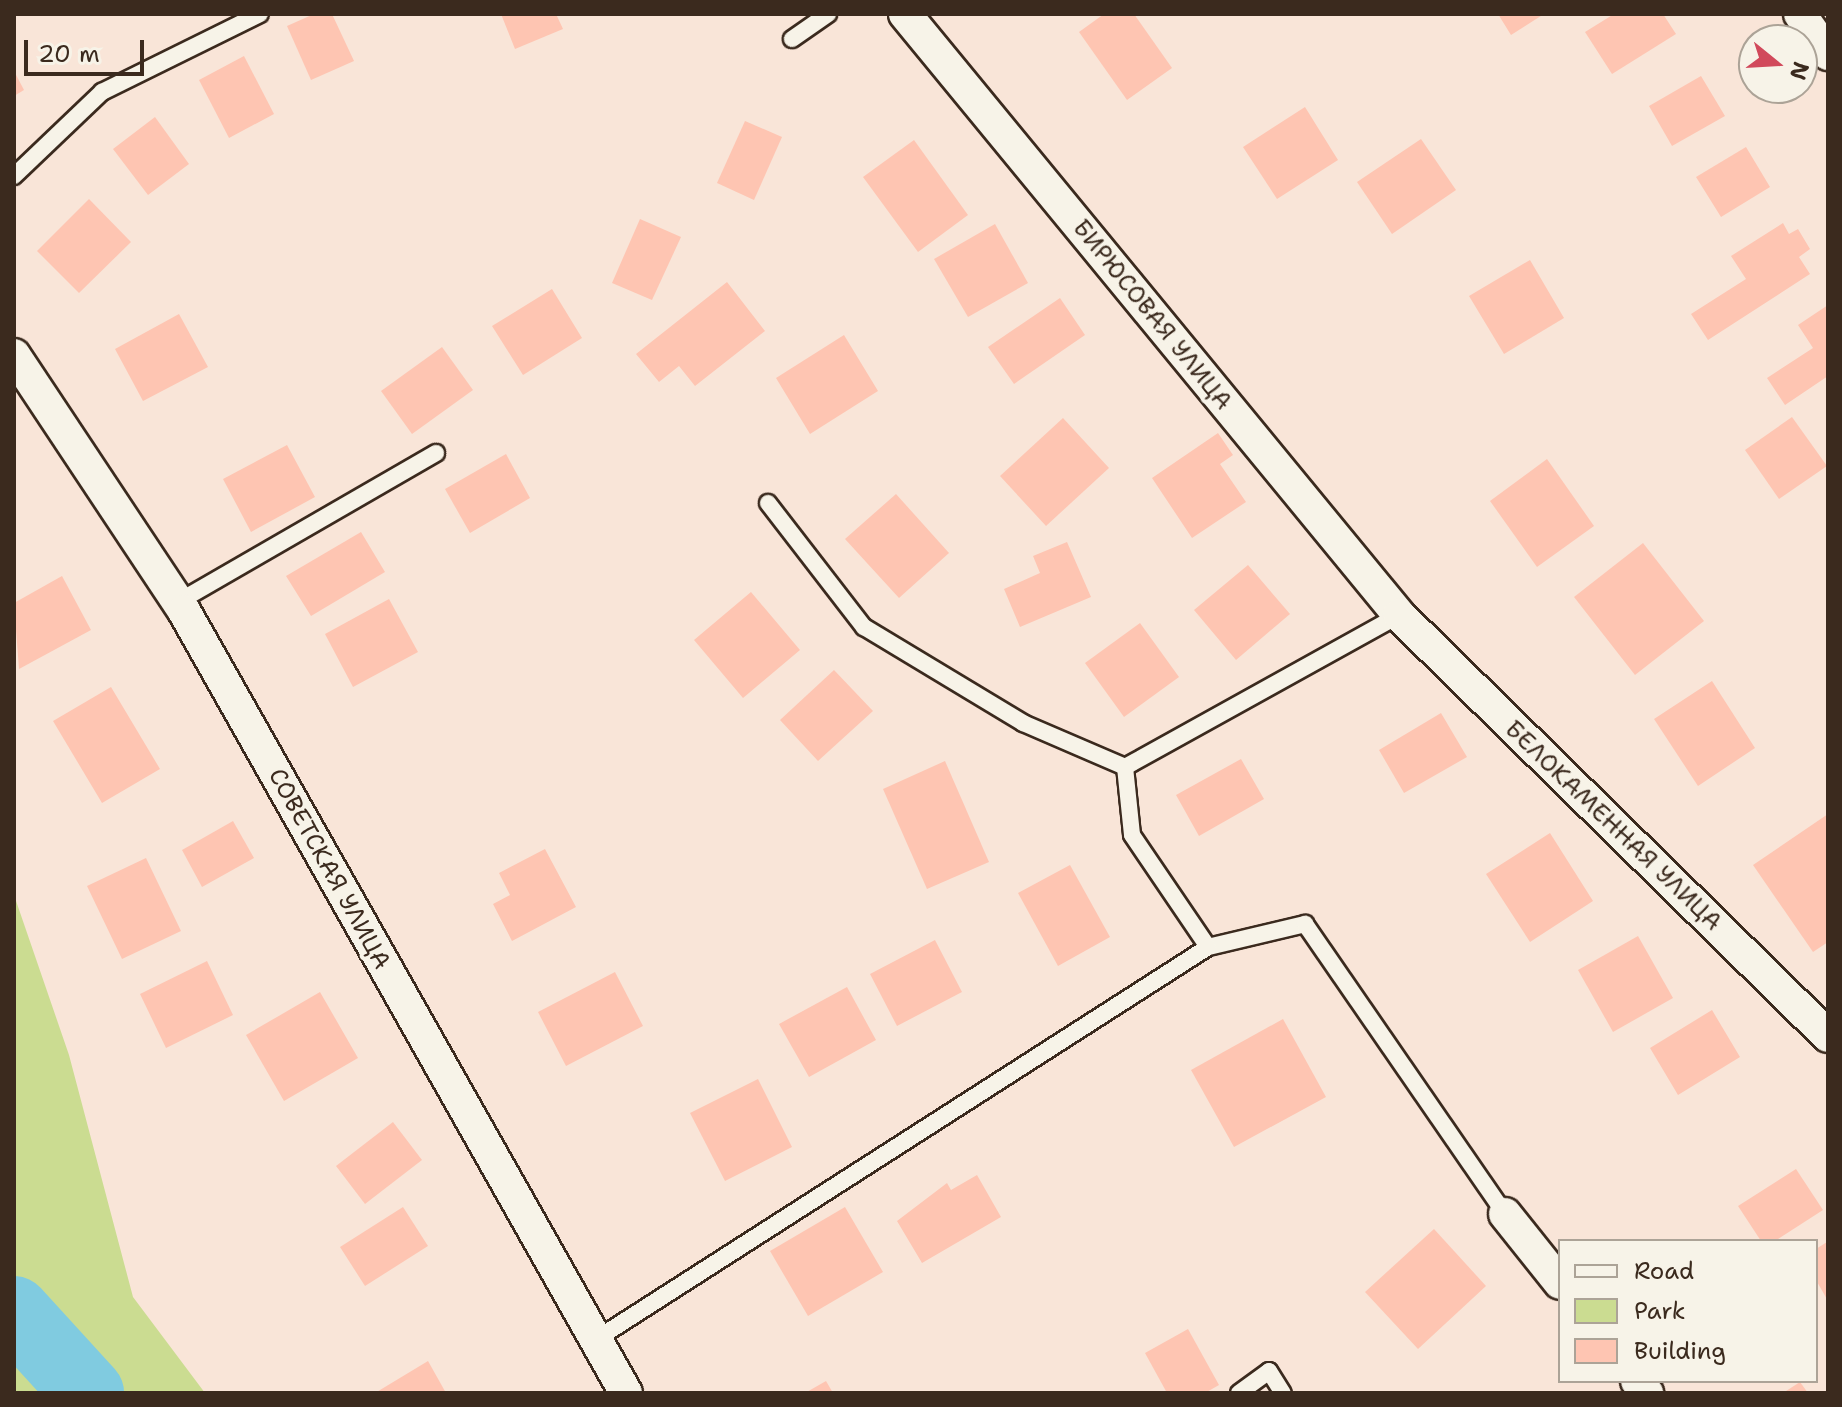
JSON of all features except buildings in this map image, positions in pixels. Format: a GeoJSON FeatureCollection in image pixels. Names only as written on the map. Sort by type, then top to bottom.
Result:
{"type":"FeatureCollection","features":[{"type":"Feature","properties":{"kind":"street","name":"БИРЮСОВАЯ УЛИЦА"},"geometry":{"type":"LineString","coordinates":[[905,14],[1399,615]]}},
{"type":"Feature","properties":{"kind":"street"},"geometry":{"type":"LineString","coordinates":[[1800,14],[1828,54]]}},
{"type":"Feature","properties":{"kind":"street","name":"СОВЕТСКАЯ УЛИЦА"},"geometry":{"type":"LineString","coordinates":[[14,355],[178,602],[626,1393]]}},
{"type":"Feature","properties":{"kind":"street","name":"БЕЛОКАМЕННАЯ УЛИЦА"},"geometry":{"type":"LineString","coordinates":[[1399,615],[1828,1036]]}},
{"type":"Feature","properties":{"kind":"street"},"geometry":{"type":"LineString","coordinates":[[1505,1214],[1558,1280]]}},
{"type":"Feature","properties":{"kind":"lane"},"geometry":{"type":"LineString","coordinates":[[14,176],[102,92],[260,14]]}},
{"type":"Feature","properties":{"kind":"lane"},"geometry":{"type":"LineString","coordinates":[[792,39],[828,14]]}},
{"type":"Feature","properties":{"kind":"lane"},"geometry":{"type":"LineString","coordinates":[[178,602],[436,453]]}},
{"type":"Feature","properties":{"kind":"lane"},"geometry":{"type":"LineString","coordinates":[[768,503],[864,627],[1023,723],[1125,767]]}},
{"type":"Feature","properties":{"kind":"lane"},"geometry":{"type":"LineString","coordinates":[[1125,767],[1399,615]]}},
{"type":"Feature","properties":{"kind":"lane"},"geometry":{"type":"LineString","coordinates":[[1125,767],[1132,835],[1208,947]]}},
{"type":"Feature","properties":{"kind":"lane"},"geometry":{"type":"LineString","coordinates":[[595,1340],[1208,947],[1305,924],[1505,1214]]}},
{"type":"Feature","properties":{"kind":"lane"},"geometry":{"type":"LineString","coordinates":[[1239,1393],[1269,1371],[1283,1393]]}},
{"type":"Feature","properties":{"kind":"green space"},"geometry":{"type":"Polygon","coordinates":[[[14,895],[69,1055],[133,1297],[205,1393],[14,1393],[14,895]]]}},
{"type":"Feature","properties":{"kind":"waterway"},"geometry":{"type":"LineString","coordinates":[[14,1312],[88,1393]]}}]}
